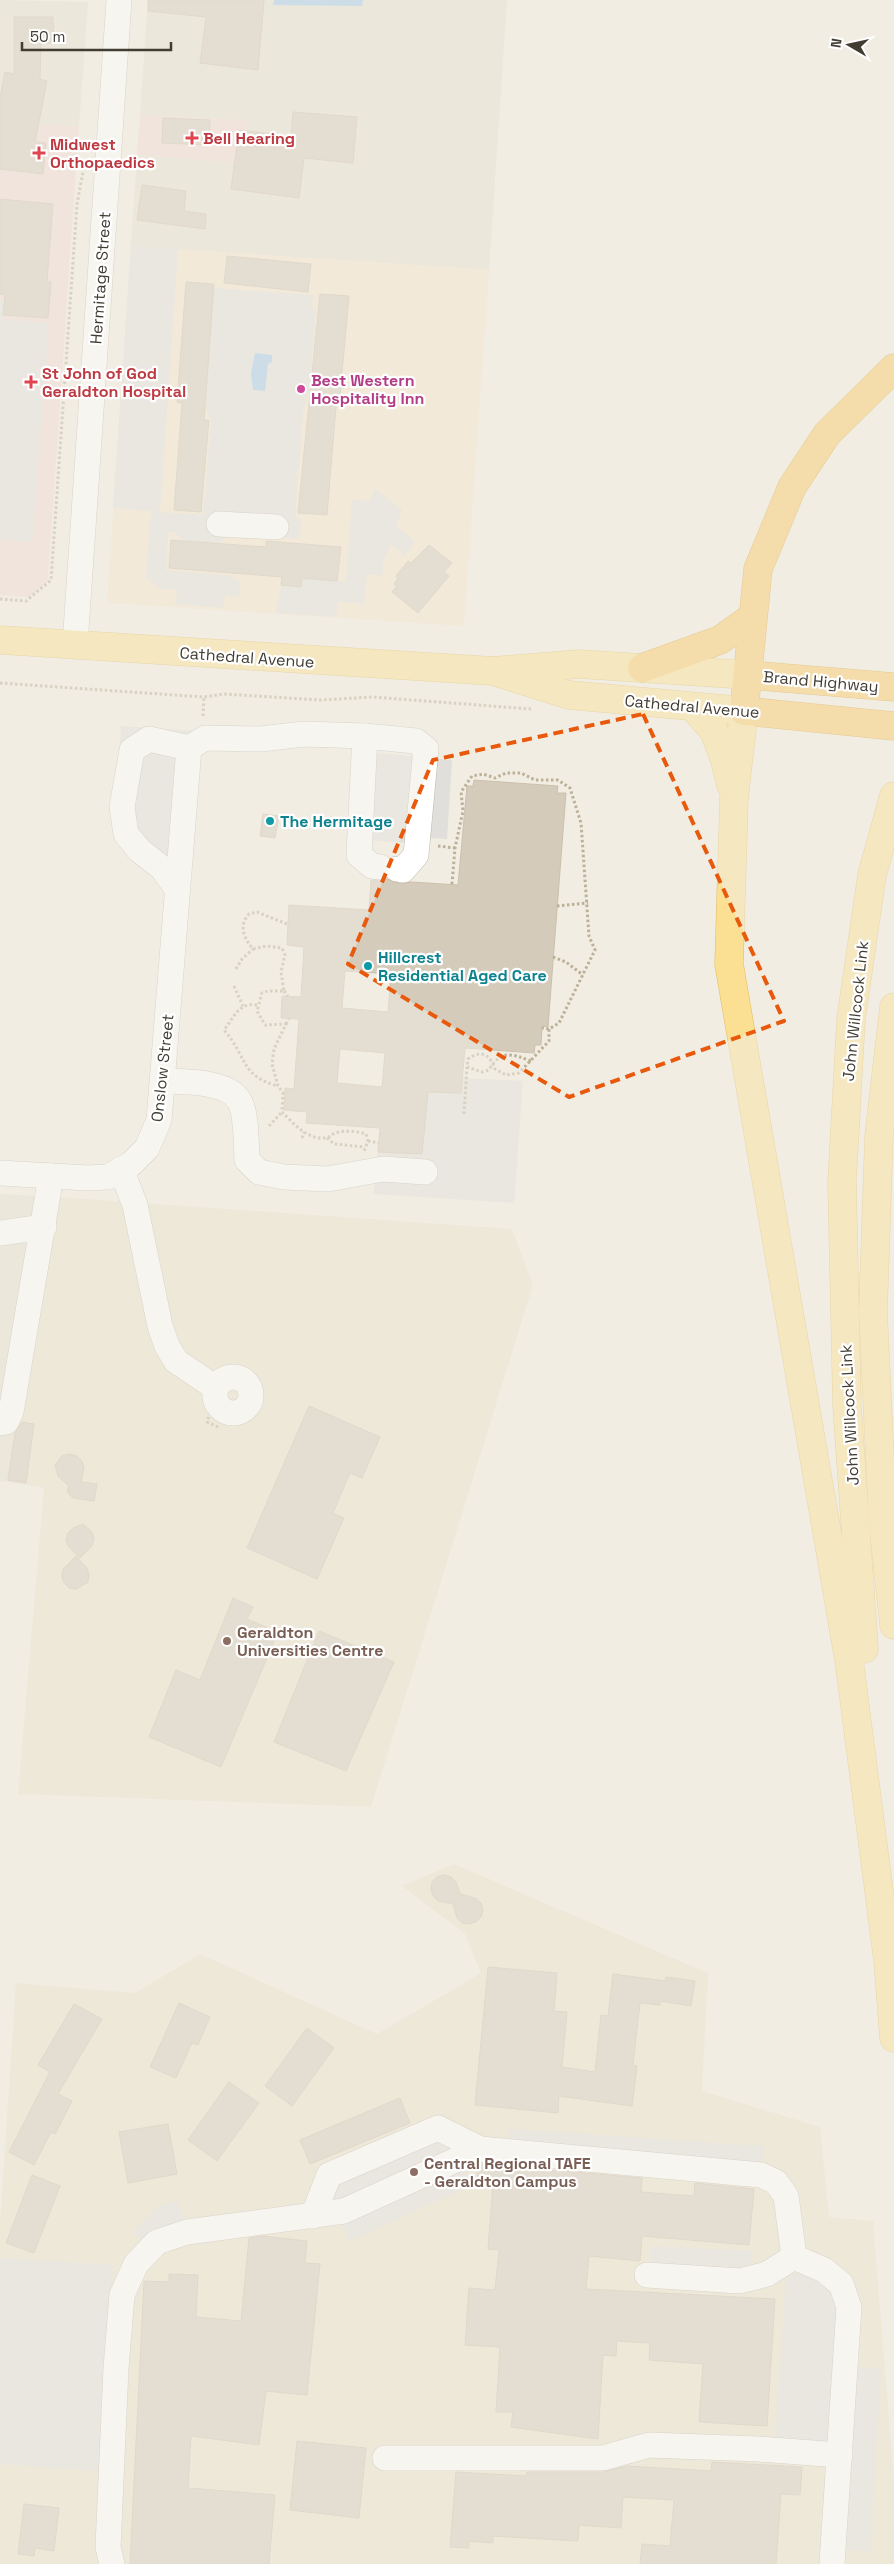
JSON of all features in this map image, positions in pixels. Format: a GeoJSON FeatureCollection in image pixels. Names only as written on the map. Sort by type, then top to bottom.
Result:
{"type":"FeatureCollection","features":[{"type":"Feature","properties":{"kind":"highway"},"geometry":{"type":"LineString","coordinates":[[744,711],[758,569],[792,487],[827,434],[894,368]]}},
{"type":"Feature","properties":{"kind":"highway"},"geometry":{"type":"LineString","coordinates":[[642,668],[720,640],[752,617]]}},
{"type":"Feature","properties":{"kind":"highway","name":"Brand Highway"},"geometry":{"type":"LineString","coordinates":[[748,675],[884,686]]}},
{"type":"Feature","properties":{"kind":"highway","name":"Cathedral Avenue"},"geometry":{"type":"LineString","coordinates":[[744,711],[894,726]]}},
{"type":"Feature","properties":{"kind":"main road","name":"Cathedral Avenue"},"geometry":{"type":"LineString","coordinates":[[0,640],[494,671],[579,664],[748,675]]}},
{"type":"Feature","properties":{"kind":"main road","name":"Cathedral Avenue"},"geometry":{"type":"LineString","coordinates":[[494,671],[569,695],[744,711]]}},
{"type":"Feature","properties":{"kind":"main road"},"geometry":{"type":"LineString","coordinates":[[693,707],[714,731],[725,760],[734,798]]}},
{"type":"Feature","properties":{"kind":"main road"},"geometry":{"type":"LineString","coordinates":[[744,711],[734,798],[729,964],[850,1660],[887,1953]]}},
{"type":"Feature","properties":{"kind":"main road","name":"John Willcock Link"},"geometry":{"type":"LineString","coordinates":[[894,796],[872,875],[851,1020],[842,1182],[847,1406],[894,2038]]}},
{"type":"Feature","properties":{"kind":"main road","name":"John Willcock Link"},"geometry":{"type":"LineString","coordinates":[[894,1007],[879,1136],[873,1312],[883,1523],[894,1624]]}},
{"type":"Feature","properties":{"kind":"street","name":"Hermitage Street"},"geometry":{"type":"LineString","coordinates":[[75,645],[119,0]]}},
{"type":"Feature","properties":{"kind":"street"},"geometry":{"type":"LineString","coordinates":[[219,524],[276,527]]}},
{"type":"Feature","properties":{"kind":"street"},"geometry":{"type":"LineString","coordinates":[[177,889],[162,868],[139,850],[126,834],[122,807],[132,750],[149,739],[189,748],[205,738],[261,739],[304,734],[366,736],[416,741],[426,749],[416,854],[403,870],[372,866],[359,855],[366,736]]}},
{"type":"Feature","properties":{"kind":"street","name":"Onslow Street"},"geometry":{"type":"LineString","coordinates":[[0,1173],[108,1177],[131,1164],[147,1148],[159,1120],[189,748]]}},
{"type":"Feature","properties":{"kind":"street"},"geometry":{"type":"LineString","coordinates":[[163,1081],[209,1084],[224,1089],[240,1101],[245,1127],[247,1160],[259,1172],[284,1177],[328,1179],[363,1171],[383,1169],[425,1172]]}},
{"type":"Feature","properties":{"kind":"street"},"geometry":{"type":"LineString","coordinates":[[121,1169],[135,1205],[160,1326],[167,1346],[176,1361],[216,1388]]}},
{"type":"Feature","properties":{"kind":"street"},"geometry":{"type":"LineString","coordinates":[[0,1424],[6,1422],[11,1412],[52,1176]]}},
{"type":"Feature","properties":{"kind":"street"},"geometry":{"type":"LineString","coordinates":[[0,1233],[44,1227]]}},
{"type":"Feature","properties":{"kind":"street"},"geometry":{"type":"LineString","coordinates":[[313,2216],[329,2175],[438,2128],[480,2149],[761,2175],[776,2182],[786,2196],[794,2257]]}},
{"type":"Feature","properties":{"kind":"street"},"geometry":{"type":"LineString","coordinates":[[112,2564],[108,2546],[116,2368],[122,2295],[136,2264],[157,2242],[187,2232],[344,2211],[480,2149]]}},
{"type":"Feature","properties":{"kind":"street"},"geometry":{"type":"LineString","coordinates":[[647,2275],[740,2281],[767,2274],[794,2257]]}},
{"type":"Feature","properties":{"kind":"street"},"geometry":{"type":"LineString","coordinates":[[794,2257],[824,2270],[841,2284],[849,2307],[832,2564]]}},
{"type":"Feature","properties":{"kind":"street"},"geometry":{"type":"LineString","coordinates":[[384,2458],[604,2458],[648,2445],[758,2449],[840,2455]]}},
{"type":"Feature","properties":{"kind":"path"},"geometry":{"type":"LineString","coordinates":[[0,599],[26,601],[51,580],[78,204],[85,159]]}},
{"type":"Feature","properties":{"kind":"path"},"geometry":{"type":"LineString","coordinates":[[0,683],[204,697],[224,694],[320,700],[372,697],[536,710]]}},
{"type":"Feature","properties":{"kind":"path"},"geometry":{"type":"LineString","coordinates":[[202,722],[204,697]]}},
{"type":"Feature","properties":{"kind":"path"},"geometry":{"type":"LineString","coordinates":[[452,884],[455,848],[463,810],[461,792],[472,776],[482,774],[495,778],[506,773],[521,773],[535,780],[558,780],[570,788],[581,823],[589,936],[595,950],[559,1023],[549,1029],[542,1028]]}},
{"type":"Feature","properties":{"kind":"path"},"geometry":{"type":"LineString","coordinates":[[438,846],[455,848]]}},
{"type":"Feature","properties":{"kind":"path"},"geometry":{"type":"LineString","coordinates":[[557,906],[588,902]]}},
{"type":"Feature","properties":{"kind":"path"},"geometry":{"type":"LineString","coordinates":[[253,949],[244,934],[242,925],[249,914],[257,912],[288,924]]}},
{"type":"Feature","properties":{"kind":"path"},"geometry":{"type":"LineString","coordinates":[[236,969],[242,959],[253,949],[266,946],[282,948],[285,954],[281,972],[284,991],[288,996]]}},
{"type":"Feature","properties":{"kind":"path"},"geometry":{"type":"LineString","coordinates":[[553,957],[566,962],[583,975]]}},
{"type":"Feature","properties":{"kind":"path"},"geometry":{"type":"LineString","coordinates":[[234,986],[244,1006]]}},
{"type":"Feature","properties":{"kind":"path"},"geometry":{"type":"LineString","coordinates":[[284,991],[268,990],[262,993],[257,1005],[257,1011],[265,1025],[286,1024]]}},
{"type":"Feature","properties":{"kind":"path"},"geometry":{"type":"LineString","coordinates":[[257,1005],[248,1004],[240,1008],[224,1030],[235,1042],[244,1066],[254,1077],[278,1086]]}},
{"type":"Feature","properties":{"kind":"path"},"geometry":{"type":"LineString","coordinates":[[268,1129],[269,1123],[282,1112],[283,1093],[278,1086],[272,1064],[274,1049],[290,1019]]}},
{"type":"Feature","properties":{"kind":"path"},"geometry":{"type":"LineString","coordinates":[[464,1114],[468,1059],[474,1054],[484,1054],[490,1056],[496,1069],[506,1075],[519,1073],[549,1040],[549,1029]]}},
{"type":"Feature","properties":{"kind":"path"},"geometry":{"type":"LineString","coordinates":[[467,1067],[482,1072],[489,1070],[499,1056],[507,1055],[531,1061]]}},
{"type":"Feature","properties":{"kind":"path"},"geometry":{"type":"LineString","coordinates":[[282,1112],[304,1132],[312,1136],[327,1138],[334,1144],[365,1147]]}},
{"type":"Feature","properties":{"kind":"path"},"geometry":{"type":"LineString","coordinates":[[327,1138],[335,1133],[355,1131],[366,1134],[368,1141],[365,1147],[363,1171]]}},
{"type":"Feature","properties":{"kind":"path"},"geometry":{"type":"LineString","coordinates":[[302,1138],[304,1132]]}},
{"type":"Feature","properties":{"kind":"path"},"geometry":{"type":"LineString","coordinates":[[368,1141],[379,1143]]}},
{"type":"Feature","properties":{"kind":"path"},"geometry":{"type":"LineString","coordinates":[[207,1422],[218,1427]]}},
{"type":"Feature","properties":{"kind":"highlighted area"},"geometry":{"type":"Polygon","coordinates":[[[643,714],[784,1021],[569,1097],[348,964],[433,760],[643,714]]]}},
{"type":"Feature","properties":{"kind":"shaded area"},"geometry":{"type":"Polygon","coordinates":[[[0,0],[88,2],[79,126],[0,121],[0,0]]]}},
{"type":"Feature","properties":{"kind":"shaded area"},"geometry":{"type":"Polygon","coordinates":[[[148,0],[507,0],[489,270],[131,246],[137,155],[244,163],[247,120],[140,115],[148,0]]]}},
{"type":"Feature","properties":{"kind":"shaded area","name":"Bell Hearing"},"geometry":{"type":"Polygon","coordinates":[[[140,115],[247,120],[244,163],[137,155],[140,115]]]}},
{"type":"Feature","properties":{"kind":"shaded area","name":"St John of God Geraldton Hospital"},"geometry":{"type":"Polygon","coordinates":[[[0,121],[79,126],[48,580],[30,597],[0,595],[0,121]]]}},
{"type":"Feature","properties":{"kind":"shaded area","name":"Best Western Hospitality Inn"},"geometry":{"type":"Polygon","coordinates":[[[131,246],[489,270],[464,626],[107,603],[131,246]]]}},
{"type":"Feature","properties":{"kind":"shaded area"},"geometry":{"type":"Polygon","coordinates":[[[131,246],[178,249],[160,512],[203,515],[211,422],[205,404],[214,288],[313,295],[312,307],[316,310],[309,393],[303,411],[295,518],[301,519],[299,539],[230,534],[219,543],[183,541],[175,532],[168,532],[166,570],[232,576],[236,580],[240,580],[239,597],[225,595],[224,608],[176,604],[177,590],[162,589],[146,579],[151,511],[113,508],[131,246]]]}},
{"type":"Feature","properties":{"kind":"shaded area"},"geometry":{"type":"Polygon","coordinates":[[[0,300],[4,300],[3,319],[49,323],[32,543],[0,539],[0,300]]]}},
{"type":"Feature","properties":{"kind":"shaded area"},"geometry":{"type":"Polygon","coordinates":[[[375,489],[402,510],[396,525],[415,542],[405,556],[391,544],[383,562],[382,576],[367,574],[364,604],[338,601],[336,617],[276,613],[281,585],[301,587],[302,578],[346,582],[352,500],[370,501],[375,489]]]}},
{"type":"Feature","properties":{"kind":"shaded area"},"geometry":{"type":"Polygon","coordinates":[[[121,726],[197,731],[188,880],[156,878],[114,837],[121,726]]]}},
{"type":"Feature","properties":{"kind":"shaded area"},"geometry":{"type":"Polygon","coordinates":[[[355,751],[452,760],[447,839],[428,838],[408,843],[349,839],[355,751]]]}},
{"type":"Feature","properties":{"kind":"shaded area"},"geometry":{"type":"Polygon","coordinates":[[[462,1078],[523,1081],[514,1203],[373,1194],[378,1152],[422,1154],[428,1092],[461,1093],[462,1078]]]}},
{"type":"Feature","properties":{"kind":"shaded area"},"geometry":{"type":"Polygon","coordinates":[[[0,1194],[57,1197],[9,1482],[0,1481],[0,1194]]]}},
{"type":"Feature","properties":{"kind":"shaded area","name":"Geraldton Universities Centre"},"geometry":{"type":"Polygon","coordinates":[[[57,1197],[512,1229],[533,1285],[371,1807],[18,1794],[44,1488],[9,1482],[57,1197]]]}},
{"type":"Feature","properties":{"kind":"shaded area","name":"Central Regional TAFE - Geraldton Campus"},"geometry":{"type":"Polygon","coordinates":[[[454,1864],[708,1973],[702,2091],[820,2127],[829,2217],[873,2221],[894,2482],[894,2564],[0,2564],[0,2222],[16,1983],[135,1993],[200,1954],[377,2034],[481,1973],[465,1934],[402,1886],[454,1864]]]}},
{"type":"Feature","properties":{"kind":"shaded area"},"geometry":{"type":"Polygon","coordinates":[[[440,2113],[472,2185],[350,2241],[317,2169],[440,2113]]]}},
{"type":"Feature","properties":{"kind":"shaded area"},"geometry":{"type":"Polygon","coordinates":[[[509,2129],[763,2146],[761,2188],[507,2163],[509,2129]]]}},
{"type":"Feature","properties":{"kind":"shaded area"},"geometry":{"type":"Polygon","coordinates":[[[177,2200],[187,2232],[150,2251],[133,2232],[158,2208],[177,2200]]]}},
{"type":"Feature","properties":{"kind":"shaded area"},"geometry":{"type":"Polygon","coordinates":[[[651,2246],[751,2251],[749,2291],[649,2286],[651,2246]]]}},
{"type":"Feature","properties":{"kind":"shaded area"},"geometry":{"type":"Polygon","coordinates":[[[0,2258],[113,2265],[99,2471],[0,2464],[0,2258]]]}},
{"type":"Feature","properties":{"kind":"shaded area"},"geometry":{"type":"Polygon","coordinates":[[[792,2274],[812,2275],[831,2286],[840,2305],[835,2366],[881,2369],[870,2552],[820,2547],[827,2447],[775,2442],[786,2276],[792,2274]]]}},
{"type":"Feature","properties":{"kind":"water"},"geometry":{"type":"Polygon","coordinates":[[[274,0],[363,0],[362,6],[273,5],[274,0]]]}},
{"type":"Feature","properties":{"kind":"water"},"geometry":{"type":"Polygon","coordinates":[[[255,353],[272,355],[272,362],[268,364],[265,391],[253,390],[251,373],[255,353]]]}},
{"type":"Feature","properties":{"kind":"building"},"geometry":{"type":"Polygon","coordinates":[[[148,0],[264,0],[258,70],[200,63],[206,17],[148,11],[148,0]]]}},
{"type":"Feature","properties":{"kind":"building"},"geometry":{"type":"Polygon","coordinates":[[[14,17],[53,17],[54,43],[41,43],[40,79],[47,81],[35,142],[46,143],[43,174],[0,169],[0,98],[5,72],[14,74],[14,17]]]}},
{"type":"Feature","properties":{"kind":"building"},"geometry":{"type":"Polygon","coordinates":[[[293,112],[357,117],[353,163],[304,158],[299,198],[231,189],[239,130],[291,136],[293,112]]]}},
{"type":"Feature","properties":{"kind":"building"},"geometry":{"type":"Polygon","coordinates":[[[163,118],[210,120],[209,145],[162,143],[163,118]]]}},
{"type":"Feature","properties":{"kind":"building"},"geometry":{"type":"Polygon","coordinates":[[[142,185],[186,191],[184,211],[206,214],[205,229],[137,220],[142,185]]]}},
{"type":"Feature","properties":{"kind":"building"},"geometry":{"type":"Polygon","coordinates":[[[0,199],[53,204],[47,282],[51,282],[48,318],[3,315],[5,295],[0,294],[0,199]]]}},
{"type":"Feature","properties":{"kind":"building"},"geometry":{"type":"Polygon","coordinates":[[[227,256],[311,264],[308,292],[224,283],[227,256]]]}},
{"type":"Feature","properties":{"kind":"building"},"geometry":{"type":"Polygon","coordinates":[[[186,282],[214,284],[204,420],[209,420],[201,512],[174,510],[182,403],[177,402],[186,282]]]}},
{"type":"Feature","properties":{"kind":"building"},"geometry":{"type":"Polygon","coordinates":[[[320,294],[349,296],[340,395],[337,395],[327,515],[298,513],[320,294]]]}},
{"type":"Feature","properties":{"kind":"building"},"geometry":{"type":"Polygon","coordinates":[[[171,540],[266,547],[266,541],[341,547],[337,581],[302,578],[301,587],[281,585],[282,577],[169,568],[171,540]]]}},
{"type":"Feature","properties":{"kind":"building"},"geometry":{"type":"Polygon","coordinates":[[[429,545],[452,563],[444,572],[449,576],[418,613],[392,592],[397,586],[394,584],[398,578],[396,576],[408,561],[411,563],[429,545]]]}},
{"type":"Feature","properties":{"kind":"building","name":"Hillcrest Residential Aged Care"},"geometry":{"type":"Polygon","coordinates":[[[474,780],[558,786],[557,793],[566,793],[548,1027],[542,1026],[541,1045],[535,1045],[534,1053],[465,1048],[461,1093],[428,1092],[422,1154],[378,1152],[380,1128],[306,1123],[307,1112],[284,1110],[285,1088],[294,1089],[299,1019],[281,1018],[282,996],[301,997],[304,947],[287,945],[289,905],[369,910],[371,880],[387,879],[401,884],[411,882],[458,885],[467,786],[473,786],[474,780]],[[345,971],[342,1008],[388,1012],[391,974],[345,971]],[[340,1049],[337,1083],[382,1087],[385,1053],[340,1049]]]}},
{"type":"Feature","properties":{"kind":"building"},"geometry":{"type":"Polygon","coordinates":[[[263,814],[279,816],[275,838],[260,836],[263,814]]]}},
{"type":"Feature","properties":{"kind":"building"},"geometry":{"type":"Polygon","coordinates":[[[309,1406],[380,1437],[362,1478],[350,1473],[333,1513],[344,1518],[317,1579],[247,1548],[309,1406]]]}},
{"type":"Feature","properties":{"kind":"building"},"geometry":{"type":"Polygon","coordinates":[[[22,1422],[34,1424],[26,1483],[8,1480],[15,1433],[22,1422]]]}},
{"type":"Feature","properties":{"kind":"building"},"geometry":{"type":"Polygon","coordinates":[[[69,1454],[77,1456],[82,1461],[84,1468],[81,1482],[97,1484],[94,1501],[73,1498],[67,1492],[69,1486],[58,1476],[55,1465],[62,1456],[69,1454]]]}},
{"type":"Feature","properties":{"kind":"building"},"geometry":{"type":"Polygon","coordinates":[[[83,1524],[92,1532],[94,1539],[92,1546],[80,1558],[68,1546],[66,1540],[68,1533],[73,1528],[83,1524]]]}},
{"type":"Feature","properties":{"kind":"building"},"geometry":{"type":"Polygon","coordinates":[[[76,1556],[87,1568],[89,1575],[88,1582],[76,1589],[69,1588],[64,1583],[62,1576],[63,1569],[76,1556]]]}},
{"type":"Feature","properties":{"kind":"building"},"geometry":{"type":"Polygon","coordinates":[[[233,1598],[253,1607],[247,1619],[278,1632],[221,1767],[149,1737],[176,1670],[200,1680],[233,1598]]]}},
{"type":"Feature","properties":{"kind":"building"},"geometry":{"type":"Polygon","coordinates":[[[319,1631],[394,1662],[346,1771],[274,1742],[319,1631]]]}},
{"type":"Feature","properties":{"kind":"building"},"geometry":{"type":"Polygon","coordinates":[[[444,1875],[451,1877],[456,1882],[460,1894],[475,1898],[481,1903],[483,1910],[481,1917],[476,1922],[462,1923],[457,1918],[453,1904],[438,1901],[433,1896],[432,1882],[437,1877],[444,1875]]]}},
{"type":"Feature","properties":{"kind":"building"},"geometry":{"type":"Polygon","coordinates":[[[488,1967],[557,1973],[554,2011],[567,2012],[562,2067],[595,2072],[601,2015],[608,2016],[613,1974],[665,1981],[666,1977],[695,1981],[691,2006],[660,2001],[660,2005],[640,2003],[633,2065],[637,2066],[632,2106],[559,2096],[558,2113],[475,2105],[488,1967]]]}},
{"type":"Feature","properties":{"kind":"building"},"geometry":{"type":"Polygon","coordinates":[[[179,2003],[210,2017],[198,2045],[192,2043],[176,2078],[150,2067],[179,2003]]]}},
{"type":"Feature","properties":{"kind":"building"},"geometry":{"type":"Polygon","coordinates":[[[74,2004],[102,2019],[58,2094],[72,2101],[55,2134],[51,2132],[34,2165],[9,2152],[50,2072],[38,2065],[74,2004]]]}},
{"type":"Feature","properties":{"kind":"building"},"geometry":{"type":"Polygon","coordinates":[[[307,2028],[334,2048],[292,2106],[265,2086],[307,2028]]]}},
{"type":"Feature","properties":{"kind":"building"},"geometry":{"type":"Polygon","coordinates":[[[229,2082],[259,2103],[217,2161],[188,2140],[229,2082]]]}},
{"type":"Feature","properties":{"kind":"building"},"geometry":{"type":"Polygon","coordinates":[[[400,2098],[410,2123],[310,2164],[300,2140],[400,2098]]]}},
{"type":"Feature","properties":{"kind":"building"},"geometry":{"type":"Polygon","coordinates":[[[168,2124],[177,2174],[128,2183],[119,2132],[168,2124]]]}},
{"type":"Feature","properties":{"kind":"building"},"geometry":{"type":"Polygon","coordinates":[[[482,2164],[642,2178],[641,2192],[694,2196],[695,2183],[754,2189],[749,2245],[642,2236],[640,2261],[589,2256],[586,2289],[775,2299],[767,2426],[699,2422],[703,2364],[649,2360],[650,2343],[617,2341],[616,2356],[603,2355],[598,2439],[511,2427],[513,2412],[496,2412],[500,2347],[465,2345],[469,2288],[495,2290],[499,2250],[488,2249],[493,2185],[476,2184],[478,2166],[482,2164]]]}},
{"type":"Feature","properties":{"kind":"building"},"geometry":{"type":"Polygon","coordinates":[[[32,2175],[60,2186],[34,2253],[6,2243],[32,2175]]]}},
{"type":"Feature","properties":{"kind":"building"},"geometry":{"type":"Polygon","coordinates":[[[262,2236],[307,2241],[305,2263],[320,2264],[307,2395],[266,2391],[259,2445],[191,2436],[188,2488],[275,2495],[269,2564],[130,2564],[144,2281],[169,2282],[169,2274],[198,2275],[196,2317],[241,2321],[249,2238],[262,2236]]]}},
{"type":"Feature","properties":{"kind":"building"},"geometry":{"type":"Polygon","coordinates":[[[297,2441],[366,2448],[359,2518],[290,2510],[297,2441]]]}},
{"type":"Feature","properties":{"kind":"building"},"geometry":{"type":"Polygon","coordinates":[[[712,2462],[802,2467],[800,2495],[781,2494],[776,2564],[640,2564],[642,2544],[670,2546],[674,2500],[623,2497],[621,2528],[579,2525],[578,2541],[493,2536],[493,2543],[469,2541],[469,2548],[450,2547],[456,2472],[526,2476],[527,2472],[603,2472],[627,2466],[711,2471],[712,2462]]]}},
{"type":"Feature","properties":{"kind":"building"},"geometry":{"type":"Polygon","coordinates":[[[24,2504],[59,2508],[54,2551],[35,2548],[34,2556],[18,2554],[24,2504]]]}},
{"type":"Feature","properties":{"kind":"place","name":"Bell Hearing"},"geometry":{"type":"Point","coordinates":[192,138]}},
{"type":"Feature","properties":{"kind":"place","name":"Midwest Orthopaedics"},"geometry":{"type":"Point","coordinates":[39,153]}},
{"type":"Feature","properties":{"kind":"place","name":"St John of God Geraldton Hospital"},"geometry":{"type":"Point","coordinates":[31,382]}},
{"type":"Feature","properties":{"kind":"place","name":"Best Western Hospitality Inn"},"geometry":{"type":"Point","coordinates":[301,389]}},
{"type":"Feature","properties":{"kind":"place","name":"The Hermitage"},"geometry":{"type":"Point","coordinates":[270,821]}},
{"type":"Feature","properties":{"kind":"place","name":"Hillcrest Residential Aged Care"},"geometry":{"type":"Point","coordinates":[368,966]}},
{"type":"Feature","properties":{"kind":"place","name":"Geraldton Universities Centre"},"geometry":{"type":"Point","coordinates":[227,1641]}},
{"type":"Feature","properties":{"kind":"place","name":"Central Regional TAFE - Geraldton Campus"},"geometry":{"type":"Point","coordinates":[414,2172]}}]}
